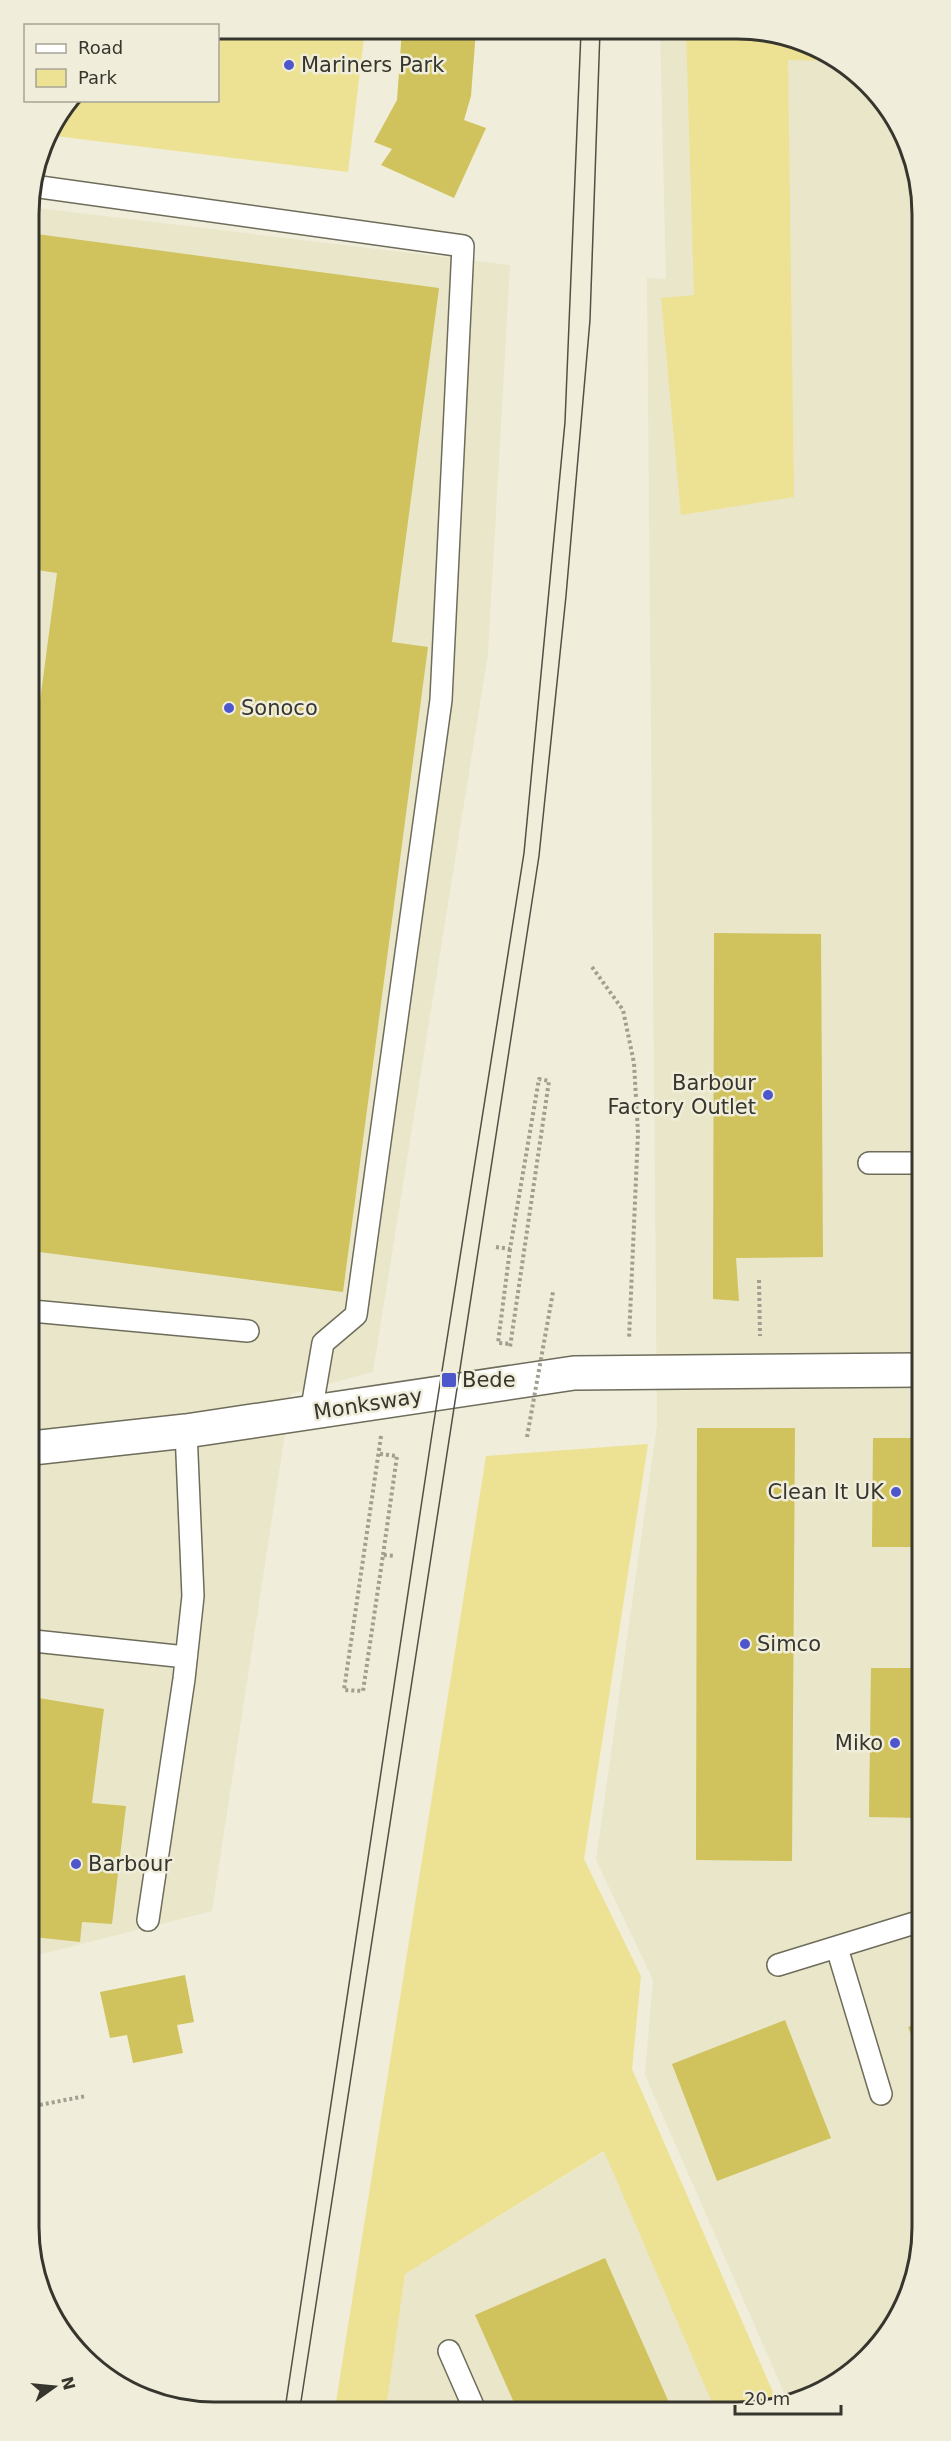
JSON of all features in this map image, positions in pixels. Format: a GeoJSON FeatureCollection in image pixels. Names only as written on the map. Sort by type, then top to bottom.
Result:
{"type":"FeatureCollection","features":[{"type":"Feature","properties":{"kind":"street","name":"Monksway"},"geometry":{"type":"LineString","coordinates":[[39,1447],[186,1431],[574,1373],[912,1370]]}},
{"type":"Feature","properties":{"kind":"lane"},"geometry":{"type":"LineString","coordinates":[[41,187],[463,246],[441,700],[357,1315],[323,1343],[311,1413]]}},
{"type":"Feature","properties":{"kind":"lane"},"geometry":{"type":"LineString","coordinates":[[869,1163],[912,1163]]}},
{"type":"Feature","properties":{"kind":"lane"},"geometry":{"type":"LineString","coordinates":[[39,1312],[248,1331]]}},
{"type":"Feature","properties":{"kind":"lane"},"geometry":{"type":"LineString","coordinates":[[148,1920],[193,1596],[186,1431]]}},
{"type":"Feature","properties":{"kind":"lane"},"geometry":{"type":"LineString","coordinates":[[39,1642],[186,1657]]}},
{"type":"Feature","properties":{"kind":"lane"},"geometry":{"type":"LineString","coordinates":[[778,1965],[912,1924]]}},
{"type":"Feature","properties":{"kind":"lane"},"geometry":{"type":"LineString","coordinates":[[837,1948],[881,2094]]}},
{"type":"Feature","properties":{"kind":"lane"},"geometry":{"type":"LineString","coordinates":[[449,2351],[471,2402]]}},
{"type":"Feature","properties":{"kind":"path"},"geometry":{"type":"LineString","coordinates":[[592,967],[623,1011],[634,1063],[638,1133],[627,1372]]}},
{"type":"Feature","properties":{"kind":"path"},"geometry":{"type":"LineString","coordinates":[[505,1384],[511,1344],[549,1081],[539,1079],[510,1250],[498,1342],[511,1344]]}},
{"type":"Feature","properties":{"kind":"path"},"geometry":{"type":"LineString","coordinates":[[496,1247],[510,1250]]}},
{"type":"Feature","properties":{"kind":"path"},"geometry":{"type":"LineString","coordinates":[[759,1280],[761,1371]]}},
{"type":"Feature","properties":{"kind":"path"},"geometry":{"type":"LineString","coordinates":[[527,1437],[553,1292]]}},
{"type":"Feature","properties":{"kind":"path"},"geometry":{"type":"LineString","coordinates":[[380,1454],[398,1456],[363,1691],[344,1690],[380,1454],[381,1434]]}},
{"type":"Feature","properties":{"kind":"path"},"geometry":{"type":"LineString","coordinates":[[383,1555],[395,1556]]}},
{"type":"Feature","properties":{"kind":"path"},"geometry":{"type":"LineString","coordinates":[[39,2105],[86,2096]]}},
{"type":"Feature","properties":{"kind":"shaded area"},"geometry":{"type":"Polygon","coordinates":[[[660,39],[737,39],[771,42],[794,48],[825,62],[861,90],[889,126],[899,147],[911,191],[912,214],[912,2239],[909,2261],[899,2294],[889,2315],[869,2343],[834,2373],[815,2384],[785,2395],[645,2075],[653,1980],[596,1860],[657,1425],[647,278],[666,279],[660,39]]]}},
{"type":"Feature","properties":{"kind":"shaded area","name":"Sonoco"},"geometry":{"type":"Polygon","coordinates":[[[39,208],[510,265],[488,654],[373,1372],[291,1394],[212,1911],[39,1955],[39,208]]]}},
{"type":"Feature","properties":{"kind":"shaded area"},"geometry":{"type":"Polygon","coordinates":[[[605,2151],[718,2402],[386,2402],[405,2274],[605,2151]]]}},
{"type":"Feature","properties":{"kind":"green space","name":"Mariners Park"},"geometry":{"type":"Polygon","coordinates":[[[219,39],[364,39],[348,172],[57,136],[79,102],[219,102],[219,39]]]}},
{"type":"Feature","properties":{"kind":"green space"},"geometry":{"type":"Polygon","coordinates":[[[686,39],[760,40],[794,48],[822,61],[788,60],[794,497],[681,515],[661,298],[694,295],[686,39]]]}},
{"type":"Feature","properties":{"kind":"green space"},"geometry":{"type":"Polygon","coordinates":[[[648,1444],[584,1859],[641,1976],[632,2069],[775,2398],[760,2401],[712,2402],[604,2151],[405,2274],[387,2402],[336,2402],[486,1456],[648,1444]]]}},
{"type":"Feature","properties":{"kind":"building"},"geometry":{"type":"Polygon","coordinates":[[[401,39],[475,39],[471,96],[464,120],[486,128],[454,198],[381,165],[392,149],[374,142],[397,100],[401,39]]]}},
{"type":"Feature","properties":{"kind":"building","name":"Sonoco"},"geometry":{"type":"Polygon","coordinates":[[[39,234],[439,288],[392,642],[428,647],[343,1292],[39,1252],[39,709],[57,573],[39,570],[39,234]]]}},
{"type":"Feature","properties":{"kind":"building","name":"Barbour Factory Outlet"},"geometry":{"type":"Polygon","coordinates":[[[714,933],[821,934],[823,1257],[736,1258],[739,1301],[713,1299],[714,933]]]}},
{"type":"Feature","properties":{"kind":"building","name":"Simco"},"geometry":{"type":"Polygon","coordinates":[[[697,1428],[795,1428],[792,1861],[696,1860],[697,1428]]]}},
{"type":"Feature","properties":{"kind":"building","name":"Clean It UK"},"geometry":{"type":"Polygon","coordinates":[[[873,1438],[912,1438],[912,1547],[872,1547],[873,1438]]]}},
{"type":"Feature","properties":{"kind":"building","name":"Miko"},"geometry":{"type":"Polygon","coordinates":[[[871,1668],[912,1668],[912,1818],[869,1817],[871,1668]]]}},
{"type":"Feature","properties":{"kind":"building","name":"Barbour"},"geometry":{"type":"Polygon","coordinates":[[[39,1698],[104,1709],[92,1803],[126,1806],[112,1924],[82,1922],[80,1942],[39,1938],[39,1698]]]}},
{"type":"Feature","properties":{"kind":"building"},"geometry":{"type":"Polygon","coordinates":[[[185,1975],[194,2022],[177,2025],[183,2053],[133,2063],[127,2035],[110,2038],[100,1992],[185,1975]]]}},
{"type":"Feature","properties":{"kind":"building"},"geometry":{"type":"Polygon","coordinates":[[[785,2020],[831,2138],[717,2181],[672,2064],[785,2020]]]}},
{"type":"Feature","properties":{"kind":"building"},"geometry":{"type":"Polygon","coordinates":[[[605,2258],[669,2402],[514,2402],[475,2315],[605,2258]]]}},
{"type":"Feature","properties":{"kind":"tram line"},"geometry":{"type":"LineString","coordinates":[[286,2402],[432,1434],[524,853],[565,422],[581,39]]}},
{"type":"Feature","properties":{"kind":"tram line"},"geometry":{"type":"LineString","coordinates":[[301,2402],[539,856],[566,596],[590,320],[600,39]]}},
{"type":"Feature","properties":{"kind":"place","name":"Mariners Park"},"geometry":{"type":"Point","coordinates":[289,65]}},
{"type":"Feature","properties":{"kind":"place","name":"Sonoco"},"geometry":{"type":"Point","coordinates":[229,708]}},
{"type":"Feature","properties":{"kind":"place","name":"Barbour Factory Outlet"},"geometry":{"type":"Point","coordinates":[768,1095]}},
{"type":"Feature","properties":{"kind":"place","name":"Bede"},"geometry":{"type":"Point","coordinates":[449,1380]}},
{"type":"Feature","properties":{"kind":"place","name":"Clean It UK"},"geometry":{"type":"Point","coordinates":[896,1492]}},
{"type":"Feature","properties":{"kind":"place","name":"Simco"},"geometry":{"type":"Point","coordinates":[745,1644]}},
{"type":"Feature","properties":{"kind":"place","name":"Miko"},"geometry":{"type":"Point","coordinates":[895,1743]}},
{"type":"Feature","properties":{"kind":"place","name":"Barbour"},"geometry":{"type":"Point","coordinates":[76,1864]}}]}
